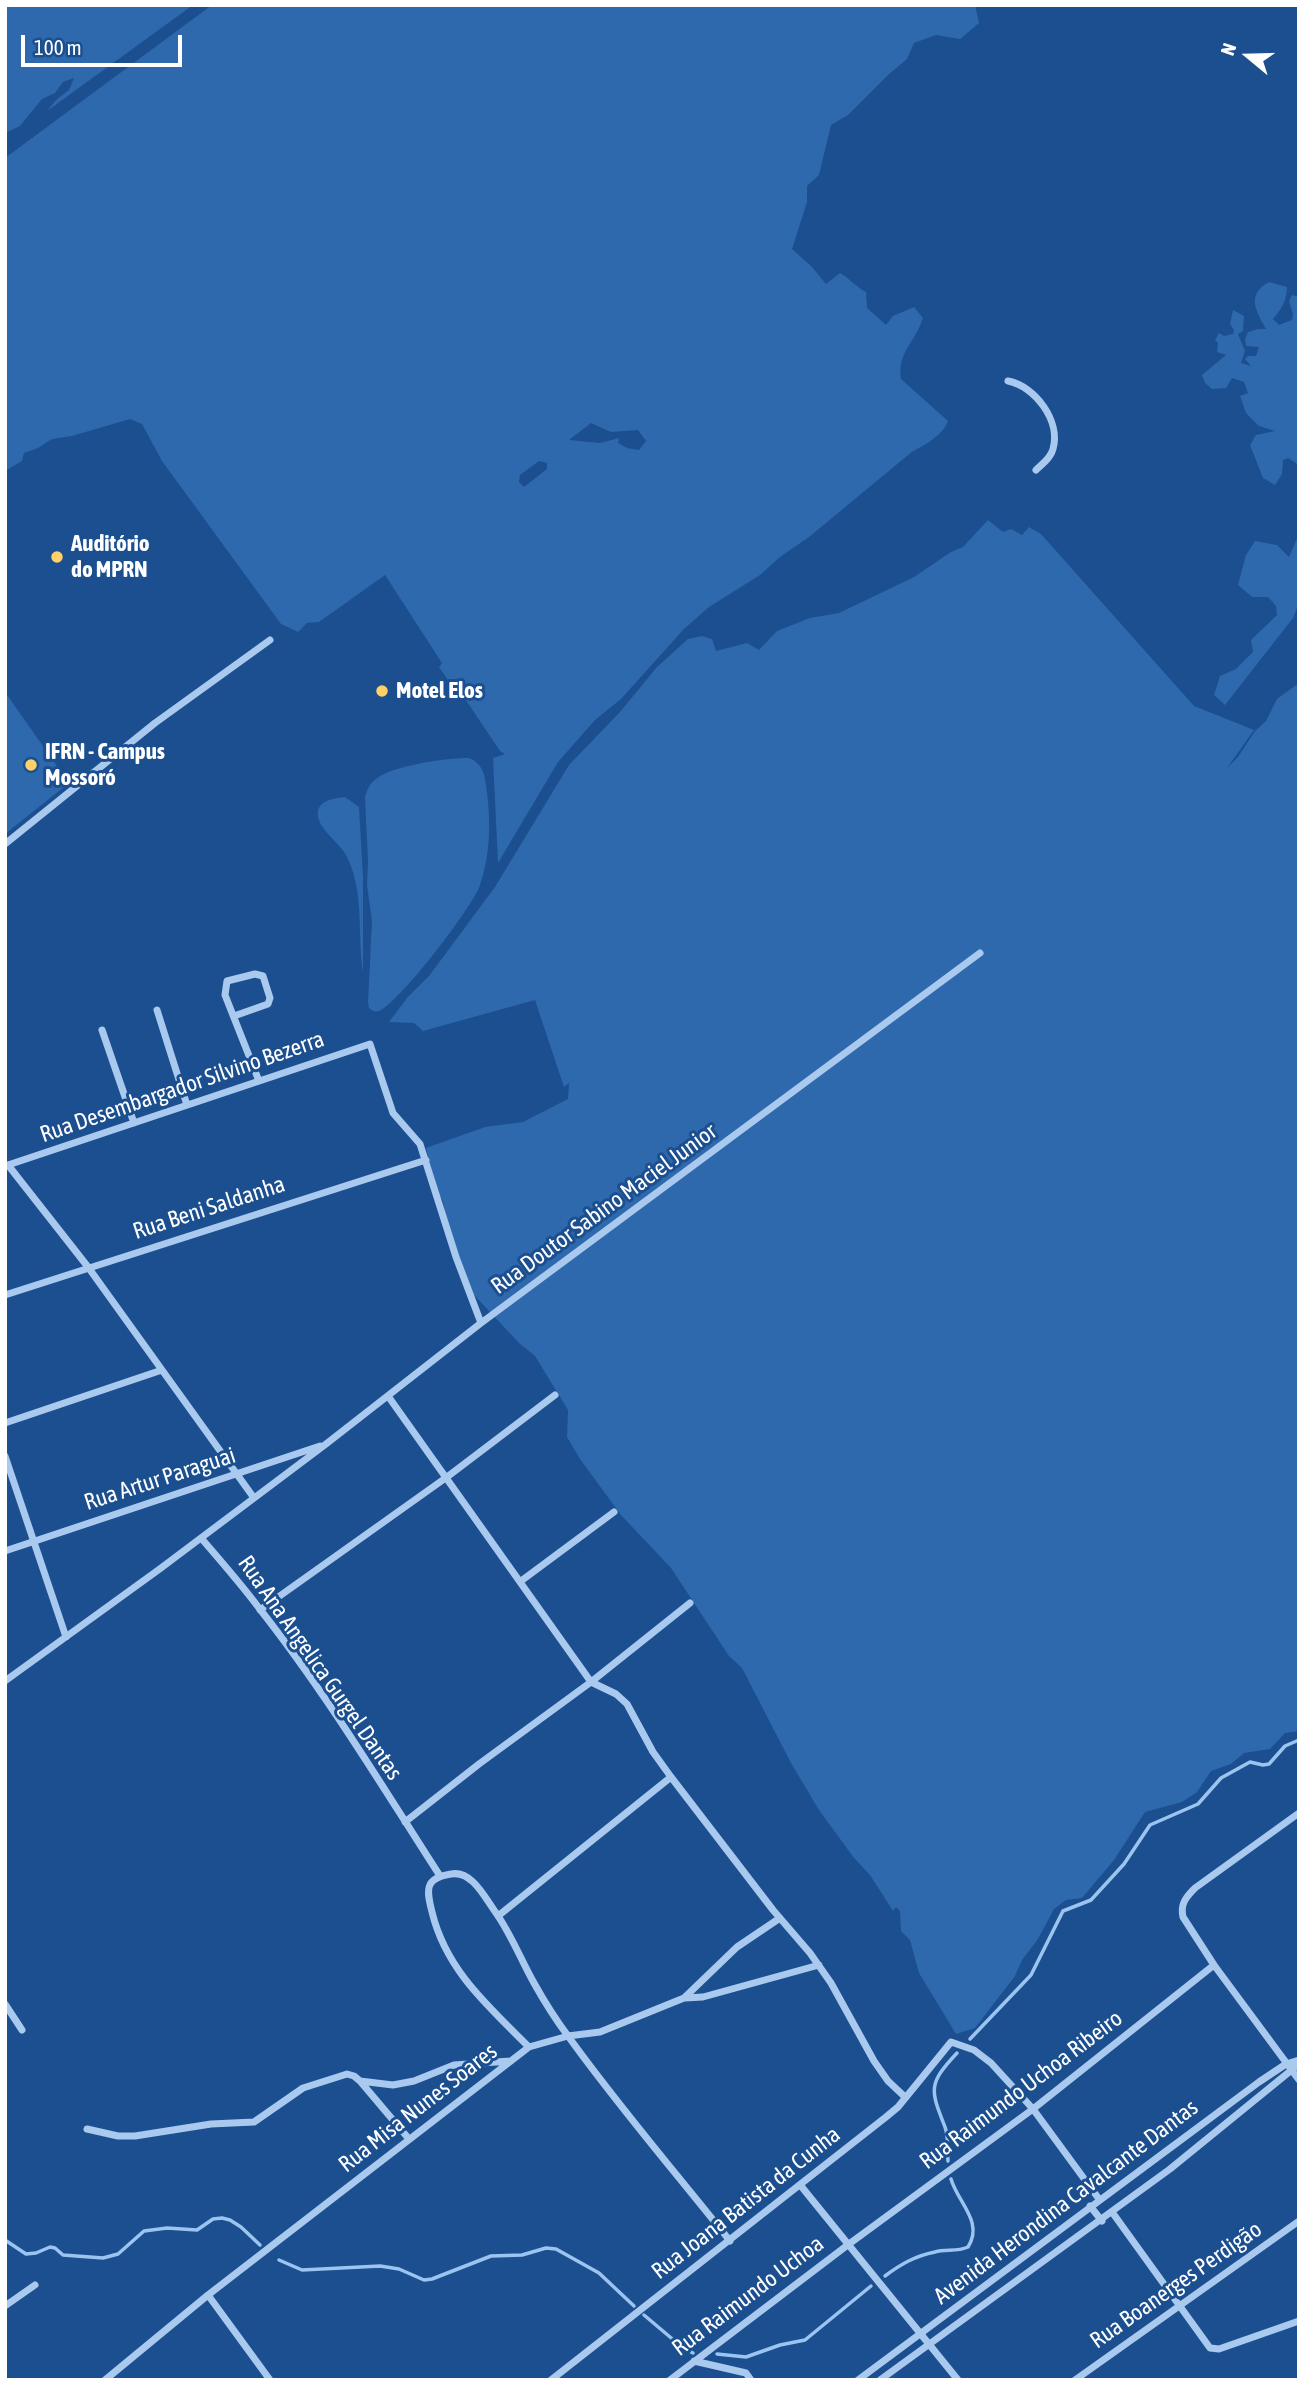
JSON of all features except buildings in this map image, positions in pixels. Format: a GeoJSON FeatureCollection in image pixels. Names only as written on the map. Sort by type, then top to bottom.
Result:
{"type":"FeatureCollection","features":[{"type":"Feature","properties":{"kind":"street"},"geometry":{"type":"LineString","coordinates":[[1009,381],[1018,383],[1031,392],[1049,415],[1053,427],[1053,450],[1036,470]]}},
{"type":"Feature","properties":{"kind":"street"},"geometry":{"type":"LineString","coordinates":[[5,845],[155,723],[271,640]]}},
{"type":"Feature","properties":{"kind":"street","name":"Rua Doutor Sabino Maciel Junior"},"geometry":{"type":"LineString","coordinates":[[5,1681],[201,1538],[481,1324],[980,953]]}},
{"type":"Feature","properties":{"kind":"street"},"geometry":{"type":"LineString","coordinates":[[234,1016],[268,1004],[270,998],[262,976],[255,974],[227,981],[225,995],[259,1081]]}},
{"type":"Feature","properties":{"kind":"street"},"geometry":{"type":"LineString","coordinates":[[157,1010],[187,1105]]}},
{"type":"Feature","properties":{"kind":"street"},"geometry":{"type":"LineString","coordinates":[[102,1030],[134,1123]]}},
{"type":"Feature","properties":{"kind":"street","name":"Rua Desembargador Silvino Bezerra"},"geometry":{"type":"LineString","coordinates":[[7,1166],[370,1044],[393,1113],[420,1144],[425,1160]]}},
{"type":"Feature","properties":{"kind":"street"},"geometry":{"type":"LineString","coordinates":[[425,1160],[481,1324]]}},
{"type":"Feature","properties":{"kind":"street","name":"Rua Beni Saldanha"},"geometry":{"type":"LineString","coordinates":[[5,1295],[425,1160]]}},
{"type":"Feature","properties":{"kind":"street"},"geometry":{"type":"LineString","coordinates":[[7,1166],[88,1267],[254,1498]]}},
{"type":"Feature","properties":{"kind":"street"},"geometry":{"type":"LineString","coordinates":[[5,1423],[162,1370]]}},
{"type":"Feature","properties":{"kind":"street"},"geometry":{"type":"LineString","coordinates":[[260,1609],[447,1478],[555,1395]]}},
{"type":"Feature","properties":{"kind":"street"},"geometry":{"type":"LineString","coordinates":[[388,1396],[592,1682],[624,1700],[653,1752],[819,1965],[874,2061],[888,2081],[905,2097]]}},
{"type":"Feature","properties":{"kind":"street","name":"Rua Artur Paraguai"},"geometry":{"type":"LineString","coordinates":[[5,1551],[326,1444]]}},
{"type":"Feature","properties":{"kind":"street"},"geometry":{"type":"LineString","coordinates":[[5,1456],[66,1637]]}},
{"type":"Feature","properties":{"kind":"street"},"geometry":{"type":"LineString","coordinates":[[521,1581],[614,1512]]}},
{"type":"Feature","properties":{"kind":"street","name":"Rua Ana Angelica Gurgel Dantas"},"geometry":{"type":"LineString","coordinates":[[201,1538],[260,1609],[356,1747],[440,1877]]}},
{"type":"Feature","properties":{"kind":"street"},"geometry":{"type":"LineString","coordinates":[[405,1822],[592,1682],[690,1603]]}},
{"type":"Feature","properties":{"kind":"street"},"geometry":{"type":"LineString","coordinates":[[498,1916],[671,1777]]}},
{"type":"Feature","properties":{"kind":"street"},"geometry":{"type":"LineString","coordinates":[[1299,1813],[1195,1888],[1184,1899],[1182,1911],[1183,1917],[1214,1965],[1299,2080]]}},
{"type":"Feature","properties":{"kind":"street"},"geometry":{"type":"LineString","coordinates":[[529,2047],[458,1973],[446,1954],[436,1930],[428,1898],[429,1884],[440,1877],[457,1873],[467,1875],[498,1916],[534,1983],[568,2036],[730,2241]]}},
{"type":"Feature","properties":{"kind":"street","name":"Rua Misa Nunes Soares"},"geometry":{"type":"LineString","coordinates":[[105,2380],[208,2295],[529,2047],[568,2036],[600,2032],[684,1998],[737,1947],[780,1918]]}},
{"type":"Feature","properties":{"kind":"street"},"geometry":{"type":"LineString","coordinates":[[684,1998],[703,1997],[819,1965]]}},
{"type":"Feature","properties":{"kind":"street","name":"Rua Raimundo Uchoa Ribeiro"},"geometry":{"type":"LineString","coordinates":[[849,2244],[1033,2109],[1214,1965]]}},
{"type":"Feature","properties":{"kind":"street"},"geometry":{"type":"LineString","coordinates":[[5,2004],[22,2029]]}},
{"type":"Feature","properties":{"kind":"street","name":"Rua Joana Batista da Cunha"},"geometry":{"type":"LineString","coordinates":[[556,2378],[886,2117],[951,2042],[966,2046],[983,2056],[1033,2109]]}},
{"type":"Feature","properties":{"kind":"street"},"geometry":{"type":"LineString","coordinates":[[360,2081],[393,2085],[414,2081],[454,2065],[511,2061]]}},
{"type":"Feature","properties":{"kind":"street","name":"Avenida Herondina Cavalcante Dantas"},"geometry":{"type":"LineString","coordinates":[[858,2380],[1099,2199],[1286,2064],[1299,2062]]}},
{"type":"Feature","properties":{"kind":"street","name":"Avenida Herondina Cavalcante Dantas"},"geometry":{"type":"LineString","coordinates":[[880,2380],[1102,2221],[1213,2136],[1292,2071],[1299,2062]]}},
{"type":"Feature","properties":{"kind":"street"},"geometry":{"type":"LineString","coordinates":[[87,2129],[118,2136],[135,2136],[211,2124],[254,2122],[303,2088],[347,2074],[360,2081],[409,2139]]}},
{"type":"Feature","properties":{"kind":"street"},"geometry":{"type":"LineString","coordinates":[[1033,2109],[1099,2199]]}},
{"type":"Feature","properties":{"kind":"street"},"geometry":{"type":"LineString","coordinates":[[801,2186],[958,2380]]}},
{"type":"Feature","properties":{"kind":"street"},"geometry":{"type":"LineString","coordinates":[[1090,2206],[1102,2221]]}},
{"type":"Feature","properties":{"kind":"street"},"geometry":{"type":"LineString","coordinates":[[1112,2213],[1180,2305],[1205,2344],[1214,2349],[1299,2321]]}},
{"type":"Feature","properties":{"kind":"street","name":"Rua Boanerges Perdigão"},"geometry":{"type":"LineString","coordinates":[[1075,2380],[1299,2221]]}},
{"type":"Feature","properties":{"kind":"street","name":"Rua Raimundo Uchoa"},"geometry":{"type":"LineString","coordinates":[[670,2380],[849,2244]]}},
{"type":"Feature","properties":{"kind":"street"},"geometry":{"type":"LineString","coordinates":[[5,2306],[35,2285]]}},
{"type":"Feature","properties":{"kind":"street"},"geometry":{"type":"LineString","coordinates":[[208,2295],[270,2380]]}},
{"type":"Feature","properties":{"kind":"street"},"geometry":{"type":"LineString","coordinates":[[695,2361],[746,2373],[751,2380]]}},
{"type":"Feature","properties":{"kind":"shaded area"},"geometry":{"type":"Polygon","coordinates":[[[5,5],[193,5],[47,111],[69,90],[74,78],[63,82],[55,93],[42,99],[20,126],[5,133],[5,5]]]}},
{"type":"Feature","properties":{"kind":"shaded area"},"geometry":{"type":"Polygon","coordinates":[[[212,5],[975,5],[979,23],[960,39],[936,35],[914,43],[907,59],[848,115],[831,125],[819,175],[807,186],[807,202],[792,249],[826,284],[840,273],[866,292],[867,308],[886,325],[893,316],[914,307],[923,318],[904,354],[901,379],[948,421],[946,426],[760,575],[709,607],[684,629],[621,699],[595,720],[558,762],[498,863],[493,758],[505,754],[500,751],[453,681],[450,683],[439,667],[442,663],[385,575],[319,622],[307,623],[298,632],[281,624],[162,461],[142,424],[130,419],[52,439],[24,453],[22,461],[5,471],[5,158],[212,5]],[[591,423],[569,440],[600,443],[619,438],[618,443],[639,450],[646,441],[638,430],[611,432],[591,423]],[[539,461],[520,475],[519,482],[524,487],[547,469],[547,463],[539,461]]]}},
{"type":"Feature","properties":{"kind":"shaded area"},"geometry":{"type":"Polygon","coordinates":[[[1269,282],[1287,287],[1283,304],[1273,319],[1279,325],[1292,320],[1289,301],[1292,295],[1299,297],[1299,465],[1288,458],[1283,460],[1282,474],[1275,485],[1263,478],[1250,445],[1256,435],[1275,431],[1259,426],[1246,413],[1240,396],[1248,393],[1244,382],[1232,378],[1226,388],[1212,389],[1205,383],[1202,375],[1226,355],[1217,352],[1218,343],[1215,340],[1219,333],[1224,336],[1233,334],[1234,330],[1230,324],[1233,310],[1244,316],[1243,331],[1238,334],[1245,351],[1241,363],[1251,366],[1245,359],[1248,356],[1256,356],[1259,347],[1246,346],[1245,339],[1248,332],[1266,329],[1257,310],[1255,298],[1257,292],[1269,282]]]}},
{"type":"Feature","properties":{"kind":"shaded area"},"geometry":{"type":"Polygon","coordinates":[[[988,520],[1003,532],[1011,529],[1022,535],[1029,527],[1041,534],[1194,706],[1254,730],[1227,768],[1266,721],[1277,699],[1299,683],[1299,1731],[1285,1733],[1270,1749],[1244,1753],[1231,1764],[1211,1771],[1197,1792],[1182,1802],[1145,1812],[1114,1860],[1082,1898],[1066,1900],[1054,1909],[1015,1976],[975,2028],[956,2034],[919,1973],[910,1940],[901,1931],[900,1911],[896,1907],[893,1911],[870,1875],[819,1810],[791,1763],[742,1668],[729,1656],[671,1568],[621,1515],[580,1459],[567,1437],[568,1410],[535,1356],[519,1343],[474,1295],[447,1224],[443,1201],[435,1188],[426,1148],[485,1127],[523,1122],[568,1099],[569,1083],[564,1087],[535,1000],[423,1031],[414,1023],[389,1022],[407,998],[429,976],[495,887],[569,765],[620,712],[657,667],[688,639],[702,636],[712,639],[716,651],[747,643],[759,650],[777,631],[810,618],[839,613],[914,577],[963,547],[988,520]]]}},
{"type":"Feature","properties":{"kind":"shaded area"},"geometry":{"type":"Polygon","coordinates":[[[1299,534],[1299,603],[1293,618],[1225,705],[1214,695],[1220,676],[1236,669],[1253,652],[1251,640],[1277,615],[1276,606],[1268,597],[1252,597],[1238,585],[1246,555],[1255,541],[1277,545],[1289,557],[1299,534]]]}},
{"type":"Feature","properties":{"kind":"shaded area","name":"IFRN - Campus Mossoró"},"geometry":{"type":"Polygon","coordinates":[[[5,692],[69,783],[5,834],[5,692]]]}},
{"type":"Feature","properties":{"kind":"shaded area"},"geometry":{"type":"Polygon","coordinates":[[[469,758],[478,764],[483,772],[488,804],[488,851],[480,885],[464,913],[418,973],[389,1004],[379,1011],[374,1011],[369,1008],[368,1002],[372,921],[367,885],[365,797],[370,785],[384,774],[407,766],[469,758]]]}},
{"type":"Feature","properties":{"kind":"shaded area"},"geometry":{"type":"Polygon","coordinates":[[[345,797],[359,807],[363,876],[363,972],[358,898],[352,869],[343,850],[324,829],[318,817],[322,804],[345,797]]]}},
{"type":"Feature","properties":{"kind":"waterway"},"geometry":{"type":"LineString","coordinates":[[970,2039],[1031,1975],[1063,1911],[1091,1900],[1124,1864],[1150,1825],[1198,1804],[1221,1778],[1250,1762],[1269,1764],[1285,1746],[1299,1740]]}},
{"type":"Feature","properties":{"kind":"waterway"},"geometry":{"type":"LineString","coordinates":[[948,2161],[947,2135],[936,2104],[934,2087],[941,2072],[957,2053]]}},
{"type":"Feature","properties":{"kind":"waterway"},"geometry":{"type":"LineString","coordinates":[[885,2276],[921,2256],[968,2247],[973,2229],[951,2179]]}},
{"type":"Feature","properties":{"kind":"waterway"},"geometry":{"type":"LineString","coordinates":[[5,2240],[26,2254],[50,2247],[63,2255],[103,2258],[118,2254],[144,2231],[167,2228],[197,2230],[213,2219],[222,2218],[241,2227],[260,2245]]}},
{"type":"Feature","properties":{"kind":"waterway"},"geometry":{"type":"LineString","coordinates":[[279,2260],[302,2270],[380,2266],[399,2269],[424,2280],[491,2256],[522,2255],[546,2248],[556,2249],[599,2273],[634,2306]]}},
{"type":"Feature","properties":{"kind":"waterway"},"geometry":{"type":"LineString","coordinates":[[717,2354],[746,2357],[780,2345],[805,2340],[871,2286]]}},
{"type":"Feature","properties":{"kind":"waterway"},"geometry":{"type":"LineString","coordinates":[[644,2315],[683,2348],[693,2353]]}},
{"type":"Feature","properties":{"kind":"place","name":"Auditório do MPRN"},"geometry":{"type":"Point","coordinates":[57,557]}},
{"type":"Feature","properties":{"kind":"place","name":"Motel Elos"},"geometry":{"type":"Point","coordinates":[382,691]}},
{"type":"Feature","properties":{"kind":"place","name":"IFRN - Campus Mossoró"},"geometry":{"type":"Point","coordinates":[31,765]}}]}
